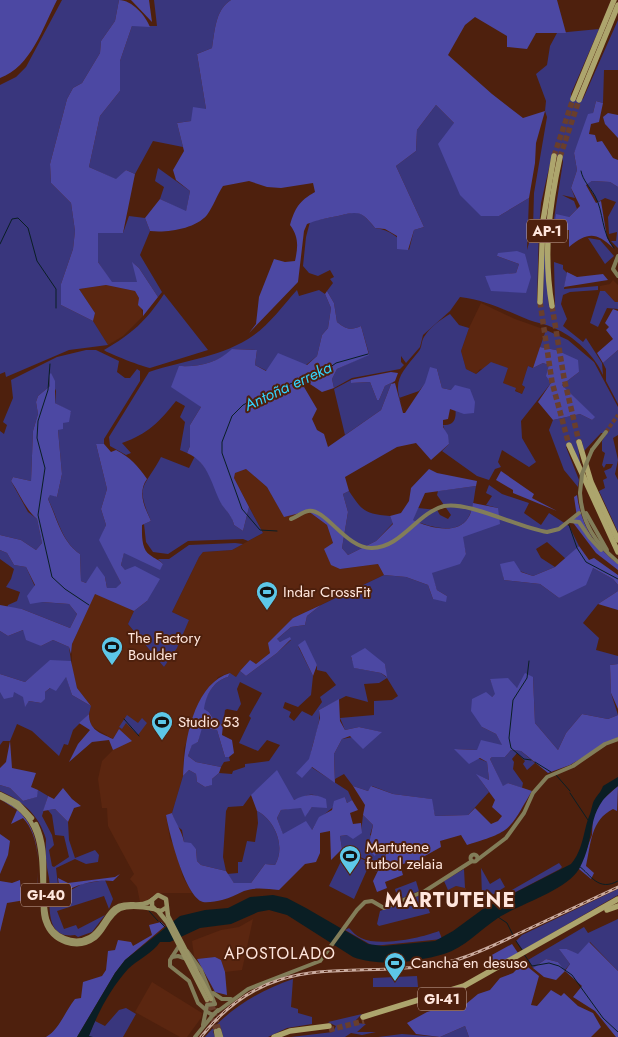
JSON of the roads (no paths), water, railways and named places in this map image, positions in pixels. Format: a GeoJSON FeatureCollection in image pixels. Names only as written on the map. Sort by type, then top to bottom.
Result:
{"type":"FeatureCollection","features":[{"type":"Feature","properties":{"kind":"highway"},"geometry":{"type":"LineString","coordinates":[[614,0],[576,100],[594,63],[618,5]]}},
{"type":"Feature","properties":{"kind":"highway"},"geometry":{"type":"LineString","coordinates":[[594,63],[598,60],[618,16]]}},
{"type":"Feature","properties":{"kind":"highway","name":"AP-1"},"geometry":{"type":"LineString","coordinates":[[540,302],[543,221],[557,157],[547,233],[547,268],[552,306]]}},
{"type":"Feature","properties":{"kind":"highway"},"geometry":{"type":"LineString","coordinates":[[579,442],[591,482],[617,546]]}},
{"type":"Feature","properties":{"kind":"highway"},"geometry":{"type":"LineString","coordinates":[[569,445],[617,546]]}},
{"type":"Feature","properties":{"kind":"highway","name":"GI-41"},"geometry":{"type":"LineString","coordinates":[[555,937],[607,910],[617,901]]}},
{"type":"Feature","properties":{"kind":"highway","name":"GI-41"},"geometry":{"type":"LineString","coordinates":[[363,1019],[458,993],[617,901]]}},
{"type":"Feature","properties":{"kind":"highway"},"geometry":{"type":"LineString","coordinates":[[274,1037],[290,1030],[329,1028],[282,1037]]}},
{"type":"Feature","properties":{"kind":"main road"},"geometry":{"type":"LineString","coordinates":[[613,268],[618,256]]}},
{"type":"Feature","properties":{"kind":"main road"},"geometry":{"type":"LineString","coordinates":[[613,268],[618,263]]}},
{"type":"Feature","properties":{"kind":"main road"},"geometry":{"type":"LineString","coordinates":[[613,268],[618,276]]}},
{"type":"Feature","properties":{"kind":"main road"},"geometry":{"type":"LineString","coordinates":[[606,432],[592,450],[585,465],[580,493],[588,526],[596,540],[608,554]]}},
{"type":"Feature","properties":{"kind":"main road"},"geometry":{"type":"LineString","coordinates":[[292,519],[308,511],[313,511],[330,522],[355,544],[372,548],[388,544],[431,512],[446,506],[463,507],[538,530],[555,531],[579,513]]}},
{"type":"Feature","properties":{"kind":"main road"},"geometry":{"type":"LineString","coordinates":[[586,513],[604,545],[618,561]]}},
{"type":"Feature","properties":{"kind":"main road"},"geometry":{"type":"LineString","coordinates":[[298,517],[300,522]]}},
{"type":"Feature","properties":{"kind":"main road"},"geometry":{"type":"LineString","coordinates":[[570,521],[579,522],[593,542],[618,561]]}},
{"type":"Feature","properties":{"kind":"main road"},"geometry":{"type":"LineString","coordinates":[[194,1037],[213,1015],[234,998],[262,982],[317,962],[330,948],[360,906],[367,901],[372,901],[382,908],[392,905],[425,891],[472,861],[471,855],[477,858],[489,851],[506,838],[524,813],[533,793],[548,776],[573,766],[605,744],[618,739]]}},
{"type":"Feature","properties":{"kind":"main road","name":"GI-40"},"geometry":{"type":"LineString","coordinates":[[0,795],[24,808],[39,830],[44,852],[47,916],[50,926],[58,935],[71,940],[86,939],[96,932],[117,907],[126,904],[145,904],[152,900]]}},
{"type":"Feature","properties":{"kind":"main road","name":"GI-40"},"geometry":{"type":"LineString","coordinates":[[0,795],[22,810],[35,828],[41,854],[43,913],[46,924],[55,936],[70,943],[84,943],[98,935],[119,910],[131,907],[156,910],[167,907]]}},
{"type":"Feature","properties":{"kind":"main road"},"geometry":{"type":"LineString","coordinates":[[169,921],[156,910],[152,900],[156,896],[163,896],[167,900],[169,921],[209,1001]]}},
{"type":"Feature","properties":{"kind":"main road"},"geometry":{"type":"LineString","coordinates":[[179,942],[198,964],[212,991],[218,1011]]}},
{"type":"Feature","properties":{"kind":"main road"},"geometry":{"type":"LineString","coordinates":[[179,942],[171,959],[170,966],[189,981],[197,1002],[213,1015]]}},
{"type":"Feature","properties":{"kind":"main road"},"geometry":{"type":"LineString","coordinates":[[186,951],[209,1001],[203,1025]]}},
{"type":"Feature","properties":{"kind":"main road"},"geometry":{"type":"LineString","coordinates":[[171,959],[178,956],[187,960]]}},
{"type":"Feature","properties":{"kind":"main road"},"geometry":{"type":"LineString","coordinates":[[212,991],[222,999],[234,998]]}},
{"type":"Feature","properties":{"kind":"main road"},"geometry":{"type":"LineString","coordinates":[[197,1002],[209,1001],[224,1005]]}},
{"type":"Feature","properties":{"kind":"main road"},"geometry":{"type":"LineString","coordinates":[[217,1031],[219,1037]]}},
{"type":"Feature","properties":{"kind":"water"},"geometry":{"type":"Polygon","coordinates":[[[618,777],[618,786],[607,795],[595,815],[585,857],[573,877],[564,884],[498,918],[451,951],[433,957],[410,961],[386,963],[364,960],[353,957],[287,915],[269,910],[258,912],[231,924],[200,928],[170,942],[160,942],[153,950],[128,969],[116,984],[101,1009],[89,1036],[93,1037],[77,1037],[115,973],[125,960],[180,916],[205,910],[228,908],[250,897],[273,895],[287,898],[368,944],[383,946],[435,941],[453,931],[483,909],[571,864],[581,846],[594,801],[603,786],[618,777]]]}},
{"type":"Feature","properties":{"kind":"waterway"},"geometry":{"type":"LineString","coordinates":[[581,171],[583,178],[598,202],[607,236],[614,248]]}},
{"type":"Feature","properties":{"kind":"waterway"},"geometry":{"type":"LineString","coordinates":[[0,244],[12,219],[18,218],[28,228],[37,261],[56,289],[56,308]]}},
{"type":"Feature","properties":{"kind":"waterway","name":"Antoña erreka"},"geometry":{"type":"LineString","coordinates":[[277,531],[260,530],[242,509],[222,453],[222,442],[232,416],[243,405],[255,399],[304,378],[322,373],[336,363],[368,354]]}},
{"type":"Feature","properties":{"kind":"waterway"},"geometry":{"type":"LineString","coordinates":[[50,364],[48,390],[38,421],[37,438],[45,468],[38,515],[52,577],[65,589],[89,605]]}},
{"type":"Feature","properties":{"kind":"waterway"},"geometry":{"type":"LineString","coordinates":[[569,525],[577,548],[586,562],[618,579]]}},
{"type":"Feature","properties":{"kind":"waterway"},"geometry":{"type":"LineString","coordinates":[[529,661],[527,678],[513,700],[509,738],[511,748],[524,759],[531,760]]}},
{"type":"Feature","properties":{"kind":"waterway"},"geometry":{"type":"LineString","coordinates":[[124,719],[139,736]]}},
{"type":"Feature","properties":{"kind":"waterway"},"geometry":{"type":"LineString","coordinates":[[535,762],[551,772]]}},
{"type":"Feature","properties":{"kind":"waterway"},"geometry":{"type":"LineString","coordinates":[[556,775],[570,791]]}},
{"type":"Feature","properties":{"kind":"waterway"},"geometry":{"type":"LineString","coordinates":[[570,793],[588,820]]}},
{"type":"Feature","properties":{"kind":"waterway"},"geometry":{"type":"LineString","coordinates":[[579,866],[591,878],[605,885],[618,881]]}},
{"type":"Feature","properties":{"kind":"waterway"},"geometry":{"type":"LineString","coordinates":[[149,911],[158,921]]}},
{"type":"Feature","properties":{"kind":"waterway"},"geometry":{"type":"LineString","coordinates":[[498,917],[507,923],[513,935]]}},
{"type":"Feature","properties":{"kind":"waterway"},"geometry":{"type":"LineString","coordinates":[[160,922],[165,927]]}},
{"type":"Feature","properties":{"kind":"waterway"},"geometry":{"type":"LineString","coordinates":[[516,941],[522,950]]}},
{"type":"Feature","properties":{"kind":"waterway"},"geometry":{"type":"LineString","coordinates":[[524,954],[532,966],[549,963],[559,966],[572,975],[603,1018],[618,1032]]}},
{"type":"Feature","properties":{"kind":"tunnel"},"geometry":{"type":"LineString","coordinates":[[554,156],[573,99]]}},
{"type":"Feature","properties":{"kind":"tunnel"},"geometry":{"type":"LineString","coordinates":[[560,157],[579,100]]}},
{"type":"Feature","properties":{"kind":"tunnel"},"geometry":{"type":"LineString","coordinates":[[540,302],[552,382],[569,445]]}},
{"type":"Feature","properties":{"kind":"tunnel"},"geometry":{"type":"LineString","coordinates":[[552,306],[564,378],[579,442]]}},
{"type":"Feature","properties":{"kind":"tunnel"},"geometry":{"type":"LineString","coordinates":[[606,432],[618,415]]}},
{"type":"Feature","properties":{"kind":"tunnel"},"geometry":{"type":"LineString","coordinates":[[211,999],[219,1030]]}},
{"type":"Feature","properties":{"kind":"tunnel"},"geometry":{"type":"LineString","coordinates":[[207,1000],[216,1031]]}},
{"type":"Feature","properties":{"kind":"tunnel"},"geometry":{"type":"LineString","coordinates":[[329,1030],[364,1021]]}},
{"type":"Feature","properties":{"kind":"railway"},"geometry":{"type":"LineString","coordinates":[[201,1037],[230,1007],[259,988],[289,977],[320,972],[420,967],[456,960],[490,947],[618,887]]}},
{"type":"Feature","properties":{"kind":"place","name":"Indar CrossFit"},"geometry":{"type":"Point","coordinates":[267,611]}},
{"type":"Feature","properties":{"kind":"place","name":"The Factory Boulder"},"geometry":{"type":"Point","coordinates":[112,666]}},
{"type":"Feature","properties":{"kind":"place","name":"Studio 53"},"geometry":{"type":"Point","coordinates":[162,741]}},
{"type":"Feature","properties":{"kind":"place","name":"Martutene futbol zelaia"},"geometry":{"type":"Point","coordinates":[350,875]}},
{"type":"Feature","properties":{"kind":"place","name":"Cancha en desuso"},"geometry":{"type":"Point","coordinates":[395,982]}},
{"type":"Feature","properties":{"kind":"district","name":"MARTUTENE"},"geometry":{"type":"Point","coordinates":[450,900]}},
{"type":"Feature","properties":{"kind":"district","name":"APOSTOLADO"},"geometry":{"type":"Point","coordinates":[280,953]}}]}
